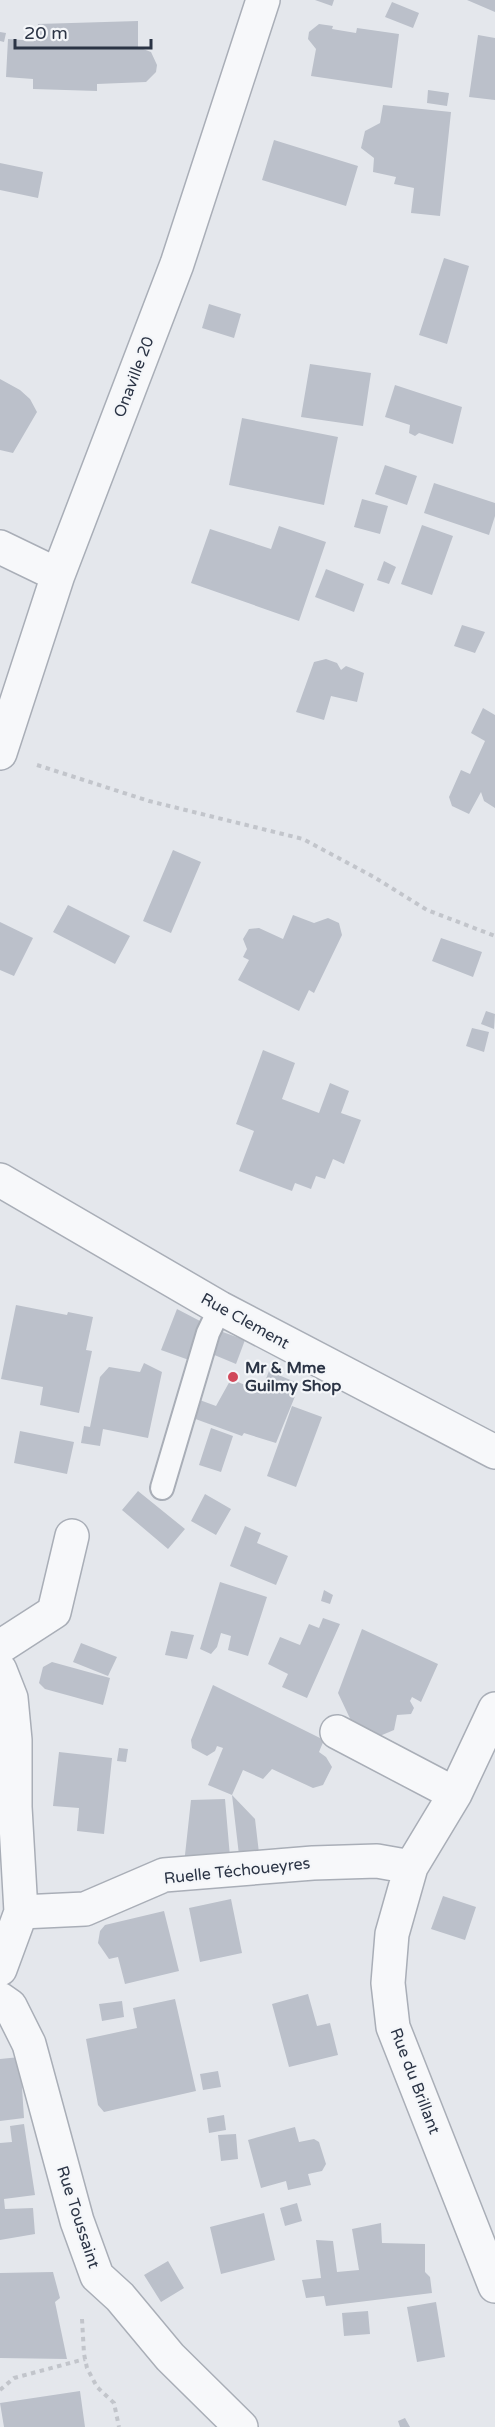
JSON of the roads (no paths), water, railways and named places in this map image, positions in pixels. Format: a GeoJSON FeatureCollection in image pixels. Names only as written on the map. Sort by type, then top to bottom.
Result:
{"type":"FeatureCollection","features":[{"type":"Feature","properties":{"kind":"street","name":"Onaville 20"},"geometry":{"type":"LineString","coordinates":[[1,749],[58,575],[177,264],[263,0]]}},
{"type":"Feature","properties":{"kind":"street"},"geometry":{"type":"LineString","coordinates":[[0,547],[58,575]]}},
{"type":"Feature","properties":{"kind":"street","name":"Rue Clement"},"geometry":{"type":"LineString","coordinates":[[0,1180],[220,1308],[495,1452]]}},
{"type":"Feature","properties":{"kind":"street"},"geometry":{"type":"LineString","coordinates":[[0,1647],[54,1612],[72,1536]]}},
{"type":"Feature","properties":{"kind":"street"},"geometry":{"type":"LineString","coordinates":[[0,1670],[11,1698],[15,1740],[15,1807],[21,1912],[0,1969]]}},
{"type":"Feature","properties":{"kind":"street","name":"Rue du Brillant"},"geometry":{"type":"LineString","coordinates":[[495,1708],[455,1794],[411,1867],[392,1934],[388,1983],[393,2026],[495,2286]]}},
{"type":"Feature","properties":{"kind":"street"},"geometry":{"type":"LineString","coordinates":[[337,1732],[455,1794]]}},
{"type":"Feature","properties":{"kind":"street","name":"Ruelle Téchoueyres"},"geometry":{"type":"LineString","coordinates":[[21,1912],[85,1909],[164,1875],[377,1861],[411,1867]]}},
{"type":"Feature","properties":{"kind":"street","name":"Rue Toussaint"},"geometry":{"type":"LineString","coordinates":[[0,1999],[10,2006],[29,2044],[77,2221],[97,2276],[120,2297],[170,2357],[241,2427]]}},
{"type":"Feature","properties":{"kind":"lane"},"geometry":{"type":"LineString","coordinates":[[162,1488],[208,1333],[220,1308]]}},
{"type":"Feature","properties":{"kind":"place","name":"Mr & Mme Guilmy Shop"},"geometry":{"type":"Point","coordinates":[233,1377]}}]}
